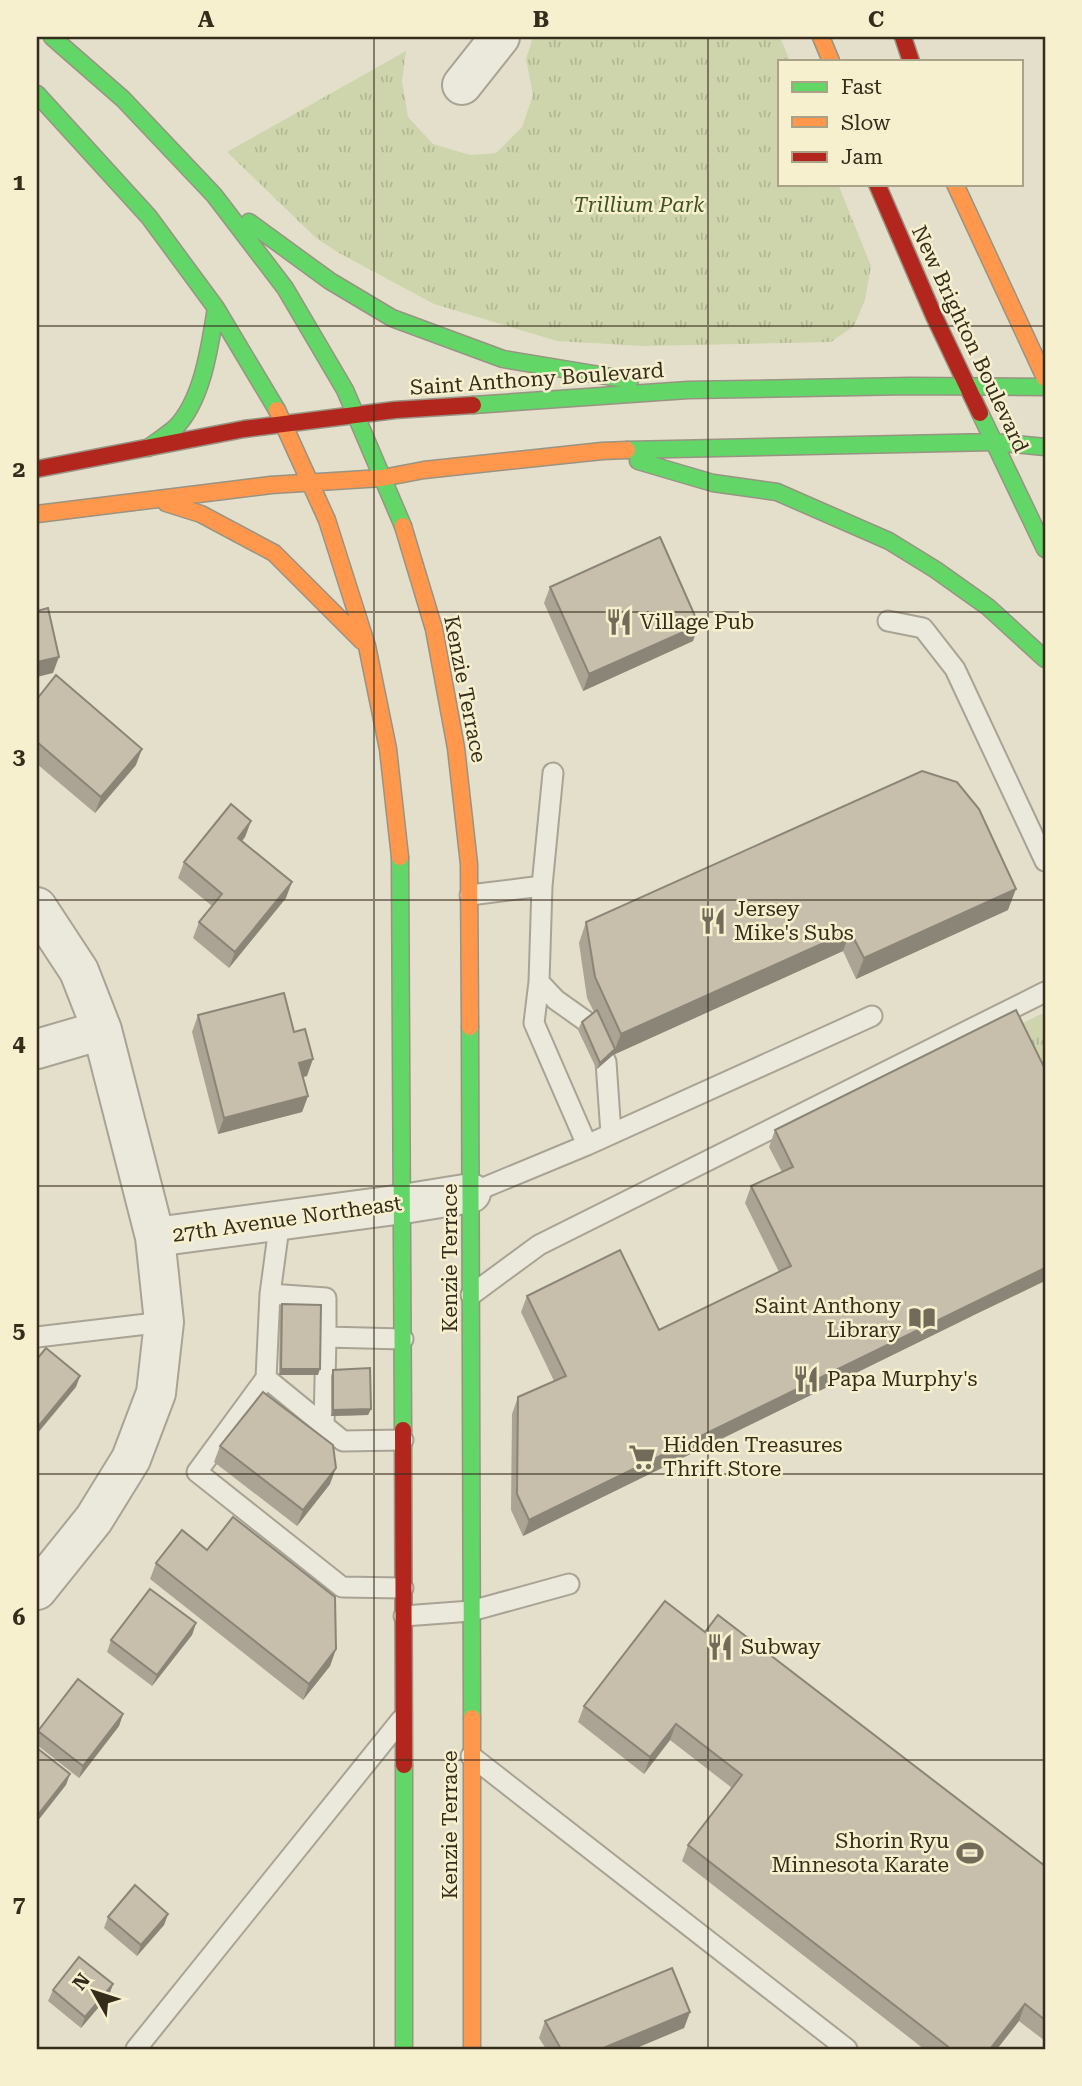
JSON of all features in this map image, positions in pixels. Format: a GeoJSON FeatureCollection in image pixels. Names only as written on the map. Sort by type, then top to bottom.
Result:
{"type":"FeatureCollection","features":[{"type":"Feature","properties":{"kind":"main road"},"geometry":{"type":"LineString","coordinates":[[52,37],[123,99],[214,195],[330,281],[392,318],[503,359],[688,390]]}},
{"type":"Feature","properties":{"kind":"main road"},"geometry":{"type":"LineString","coordinates":[[821,37],[831,60]]}},
{"type":"Feature","properties":{"kind":"main road"},"geometry":{"type":"LineString","coordinates":[[903,37],[911,60]]}},
{"type":"Feature","properties":{"kind":"main road"},"geometry":{"type":"LineString","coordinates":[[37,94],[149,216],[216,308],[272,399],[327,520],[367,646],[388,749],[401,865],[404,2049]]}},
{"type":"Feature","properties":{"kind":"main road","name":"New Brighton Boulevard"},"geometry":{"type":"LineString","coordinates":[[878,186],[934,316],[1045,549]]}},
{"type":"Feature","properties":{"kind":"main road"},"geometry":{"type":"LineString","coordinates":[[956,186],[1045,378]]}},
{"type":"Feature","properties":{"kind":"main road","name":"Kenzie Terrace"},"geometry":{"type":"LineString","coordinates":[[214,195],[285,288],[345,390],[403,525],[434,629],[457,748],[470,895],[472,2049]]}},
{"type":"Feature","properties":{"kind":"main road"},"geometry":{"type":"LineString","coordinates":[[148,448],[176,427],[190,405],[206,367],[216,308]]}},
{"type":"Feature","properties":{"kind":"main road","name":"Saint Anthony Boulevard"},"geometry":{"type":"LineString","coordinates":[[37,469],[244,429],[395,410],[688,390],[1045,387]]}},
{"type":"Feature","properties":{"kind":"main road"},"geometry":{"type":"LineString","coordinates":[[37,514],[271,485],[382,478],[424,470],[602,451],[994,442],[1045,447]]}},
{"type":"Feature","properties":{"kind":"main road"},"geometry":{"type":"LineString","coordinates":[[602,451],[713,483],[777,492],[889,541],[988,607],[1045,659]]}},
{"type":"Feature","properties":{"kind":"main road"},"geometry":{"type":"LineString","coordinates":[[157,500],[201,514],[274,553],[367,646]]}},
{"type":"Feature","properties":{"kind":"street"},"geometry":{"type":"LineString","coordinates":[[462,85],[500,37]]}},
{"type":"Feature","properties":{"kind":"street"},"geometry":{"type":"LineString","coordinates":[[37,907],[79,971],[102,1030],[155,1237]]}},
{"type":"Feature","properties":{"kind":"street"},"geometry":{"type":"LineString","coordinates":[[37,1049],[102,1030]]}},
{"type":"Feature","properties":{"kind":"street","name":"27th Avenue Northeast"},"geometry":{"type":"LineString","coordinates":[[37,1590],[94,1519],[131,1459],[156,1393],[164,1322],[155,1237],[471,1193]]}},
{"type":"Feature","properties":{"kind":"lane"},"geometry":{"type":"LineString","coordinates":[[888,621],[923,628],[956,669],[1045,861]]}},
{"type":"Feature","properties":{"kind":"lane"},"geometry":{"type":"LineString","coordinates":[[553,773],[542,886],[539,982],[534,1023],[587,1145]]}},
{"type":"Feature","properties":{"kind":"lane"},"geometry":{"type":"LineString","coordinates":[[470,895],[542,886]]}},
{"type":"Feature","properties":{"kind":"lane"},"geometry":{"type":"LineString","coordinates":[[539,982],[556,1000],[587,1023],[606,1062],[611,1134]]}},
{"type":"Feature","properties":{"kind":"lane"},"geometry":{"type":"LineString","coordinates":[[471,1294],[539,1245],[1045,992]]}},
{"type":"Feature","properties":{"kind":"lane"},"geometry":{"type":"LineString","coordinates":[[471,1193],[587,1145],[872,1016]]}},
{"type":"Feature","properties":{"kind":"lane"},"geometry":{"type":"LineString","coordinates":[[280,1220],[270,1294],[266,1378],[197,1472],[342,1587],[403,1588]]}},
{"type":"Feature","properties":{"kind":"lane"},"geometry":{"type":"LineString","coordinates":[[270,1294],[326,1298],[324,1425]]}},
{"type":"Feature","properties":{"kind":"lane"},"geometry":{"type":"LineString","coordinates":[[37,1337],[164,1322]]}},
{"type":"Feature","properties":{"kind":"lane"},"geometry":{"type":"LineString","coordinates":[[326,1337],[403,1339]]}},
{"type":"Feature","properties":{"kind":"lane"},"geometry":{"type":"LineString","coordinates":[[266,1378],[343,1441],[403,1440]]}},
{"type":"Feature","properties":{"kind":"lane"},"geometry":{"type":"LineString","coordinates":[[404,1616],[471,1611],[569,1584]]}},
{"type":"Feature","properties":{"kind":"lane"},"geometry":{"type":"LineString","coordinates":[[136,2049],[404,1716]]}},
{"type":"Feature","properties":{"kind":"lane"},"geometry":{"type":"LineString","coordinates":[[471,1755],[848,2049]]}},
{"type":"Feature","properties":{"kind":"green space","name":"Trillium Park"},"geometry":{"type":"Polygon","coordinates":[[[533,37],[780,37],[790,60],[778,60],[778,186],[839,186],[871,266],[865,300],[854,326],[831,342],[643,346],[557,341],[434,304],[339,253],[316,238],[227,152],[406,51],[402,81],[408,117],[433,144],[470,155],[496,153],[522,127],[533,95],[526,59],[533,37]]]}},
{"type":"Feature","properties":{"kind":"green space"},"geometry":{"type":"Polygon","coordinates":[[[1045,1012],[1045,1097],[1015,1036],[1027,1030],[1023,1023],[1045,1012]]]}},
{"type":"Feature","properties":{"kind":"building","name":"Village Pub"},"geometry":{"type":"Polygon","coordinates":[[[660,537],[699,625],[589,674],[550,587],[660,537]]]}},
{"type":"Feature","properties":{"kind":"building"},"geometry":{"type":"Polygon","coordinates":[[[48,608],[59,657],[37,662],[37,611],[48,608]]]}},
{"type":"Feature","properties":{"kind":"building"},"geometry":{"type":"Polygon","coordinates":[[[56,675],[142,749],[101,797],[37,742],[37,699],[56,675]]]}},
{"type":"Feature","properties":{"kind":"building"},"geometry":{"type":"Polygon","coordinates":[[[922,771],[957,782],[979,809],[1016,889],[864,958],[850,931],[621,1034],[595,977],[586,922],[922,771]]]}},
{"type":"Feature","properties":{"kind":"building"},"geometry":{"type":"Polygon","coordinates":[[[231,804],[251,821],[238,838],[292,882],[235,952],[199,922],[222,894],[184,862],[231,804]]]}},
{"type":"Feature","properties":{"kind":"building"},"geometry":{"type":"Polygon","coordinates":[[[284,993],[294,1032],[305,1029],[313,1059],[299,1063],[308,1096],[224,1118],[198,1015],[284,993]]]}},
{"type":"Feature","properties":{"kind":"building"},"geometry":{"type":"Polygon","coordinates":[[[597,1010],[615,1049],[600,1063],[582,1022],[597,1010]]]}},
{"type":"Feature","properties":{"kind":"building"},"geometry":{"type":"Polygon","coordinates":[[[1016,1010],[1045,1069],[1045,1268],[529,1520],[517,1494],[518,1397],[566,1376],[527,1296],[620,1250],[659,1330],[791,1266],[751,1186],[793,1167],[775,1130],[1016,1010]]]}},
{"type":"Feature","properties":{"kind":"building"},"geometry":{"type":"Polygon","coordinates":[[[282,1304],[321,1305],[320,1369],[281,1369],[282,1304]]]}},
{"type":"Feature","properties":{"kind":"building"},"geometry":{"type":"Polygon","coordinates":[[[46,1348],[80,1376],[37,1428],[37,1359],[46,1348]]]}},
{"type":"Feature","properties":{"kind":"building"},"geometry":{"type":"Polygon","coordinates":[[[370,1368],[371,1409],[333,1410],[333,1370],[370,1368]]]}},
{"type":"Feature","properties":{"kind":"building"},"geometry":{"type":"Polygon","coordinates":[[[263,1392],[333,1445],[336,1468],[303,1510],[220,1446],[263,1392]]]}},
{"type":"Feature","properties":{"kind":"building"},"geometry":{"type":"Polygon","coordinates":[[[233,1517],[335,1597],[336,1649],[309,1684],[156,1563],[182,1530],[207,1550],[233,1517]]]}},
{"type":"Feature","properties":{"kind":"building"},"geometry":{"type":"Polygon","coordinates":[[[150,1589],[196,1623],[157,1675],[111,1640],[150,1589]]]}},
{"type":"Feature","properties":{"kind":"building"},"geometry":{"type":"Polygon","coordinates":[[[665,1601],[705,1632],[718,1615],[1045,1866],[1045,2020],[1025,2004],[990,2049],[951,2049],[688,1845],[742,1775],[676,1724],[650,1757],[584,1706],[665,1601]]]}},
{"type":"Feature","properties":{"kind":"building"},"geometry":{"type":"Polygon","coordinates":[[[78,1679],[123,1714],[83,1766],[38,1731],[78,1679]]]}},
{"type":"Feature","properties":{"kind":"building"},"geometry":{"type":"Polygon","coordinates":[[[37,1748],[70,1774],[37,1816],[37,1748]]]}},
{"type":"Feature","properties":{"kind":"building"},"geometry":{"type":"Polygon","coordinates":[[[135,1885],[168,1914],[141,1945],[108,1917],[135,1885]]]}},
{"type":"Feature","properties":{"kind":"building"},"geometry":{"type":"Polygon","coordinates":[[[79,1957],[113,1984],[85,2017],[53,1990],[79,1957]]]}},
{"type":"Feature","properties":{"kind":"building"},"geometry":{"type":"Polygon","coordinates":[[[672,1968],[690,2012],[601,2049],[561,2049],[545,2021],[672,1968]]]}},
{"type":"Feature","properties":{"kind":"traffic: fast"},"geometry":{"type":"LineString","coordinates":[[52,37],[123,99],[214,195],[285,288],[345,390],[403,526]]}},
{"type":"Feature","properties":{"kind":"traffic: fast"},"geometry":{"type":"LineString","coordinates":[[37,94],[149,217],[216,308],[277,410]]}},
{"type":"Feature","properties":{"kind":"traffic: fast"},"geometry":{"type":"LineString","coordinates":[[249,222],[330,281],[392,318],[503,359],[630,380]]}},
{"type":"Feature","properties":{"kind":"traffic: fast"},"geometry":{"type":"LineString","coordinates":[[148,448],[175,428],[192,403],[204,371],[216,308]]}},
{"type":"Feature","properties":{"kind":"traffic: fast"},"geometry":{"type":"LineString","coordinates":[[473,405],[688,390],[910,386],[1045,387]]}},
{"type":"Feature","properties":{"kind":"traffic: fast"},"geometry":{"type":"LineString","coordinates":[[980,413],[1045,549]]}},
{"type":"Feature","properties":{"kind":"traffic: fast"},"geometry":{"type":"LineString","coordinates":[[627,450],[994,442],[1045,447]]}},
{"type":"Feature","properties":{"kind":"traffic: fast"},"geometry":{"type":"LineString","coordinates":[[638,461],[713,483],[777,492],[889,541],[988,607],[1045,659]]}},
{"type":"Feature","properties":{"kind":"traffic: fast"},"geometry":{"type":"LineString","coordinates":[[400,857],[403,1430]]}},
{"type":"Feature","properties":{"kind":"traffic: fast"},"geometry":{"type":"LineString","coordinates":[[470,1027],[472,1718]]}},
{"type":"Feature","properties":{"kind":"traffic: fast"},"geometry":{"type":"LineString","coordinates":[[404,1765],[404,2049]]}},
{"type":"Feature","properties":{"kind":"traffic: slow"},"geometry":{"type":"LineString","coordinates":[[821,37],[831,60]]}},
{"type":"Feature","properties":{"kind":"traffic: slow"},"geometry":{"type":"LineString","coordinates":[[956,186],[1045,378]]}},
{"type":"Feature","properties":{"kind":"traffic: slow"},"geometry":{"type":"LineString","coordinates":[[277,410],[327,520],[367,646],[388,749],[400,857]]}},
{"type":"Feature","properties":{"kind":"traffic: slow"},"geometry":{"type":"LineString","coordinates":[[37,514],[271,485],[382,478],[424,470],[627,450]]}},
{"type":"Feature","properties":{"kind":"traffic: slow"},"geometry":{"type":"LineString","coordinates":[[166,503],[201,514],[274,553],[362,641]]}},
{"type":"Feature","properties":{"kind":"traffic: slow"},"geometry":{"type":"LineString","coordinates":[[403,526],[434,629],[456,748],[469,864],[470,1027]]}},
{"type":"Feature","properties":{"kind":"traffic: slow"},"geometry":{"type":"LineString","coordinates":[[472,1718],[472,2049]]}},
{"type":"Feature","properties":{"kind":"traffic: jam"},"geometry":{"type":"LineString","coordinates":[[903,37],[911,60]]}},
{"type":"Feature","properties":{"kind":"traffic: jam"},"geometry":{"type":"LineString","coordinates":[[878,186],[934,316],[980,413]]}},
{"type":"Feature","properties":{"kind":"traffic: jam"},"geometry":{"type":"LineString","coordinates":[[37,469],[244,429],[395,410],[473,405]]}},
{"type":"Feature","properties":{"kind":"traffic: jam"},"geometry":{"type":"LineString","coordinates":[[403,1430],[404,1765]]}},
{"type":"Feature","properties":{"kind":"place","name":"Village Pub"},"geometry":{"type":"Point","coordinates":[619,622]}},
{"type":"Feature","properties":{"kind":"place","name":"Jersey Mike's Subs"},"geometry":{"type":"Point","coordinates":[713,921]}},
{"type":"Feature","properties":{"kind":"place","name":"Saint Anthony Library"},"geometry":{"type":"Point","coordinates":[922,1318]}},
{"type":"Feature","properties":{"kind":"place","name":"Papa Murphy's"},"geometry":{"type":"Point","coordinates":[806,1379]}},
{"type":"Feature","properties":{"kind":"place","name":"Hidden Treasures Thrift Store"},"geometry":{"type":"Point","coordinates":[642,1457]}},
{"type":"Feature","properties":{"kind":"place","name":"Subway"},"geometry":{"type":"Point","coordinates":[720,1647]}},
{"type":"Feature","properties":{"kind":"place","name":"Shorin Ryu Minnesota Karate"},"geometry":{"type":"Point","coordinates":[970,1853]}}]}
